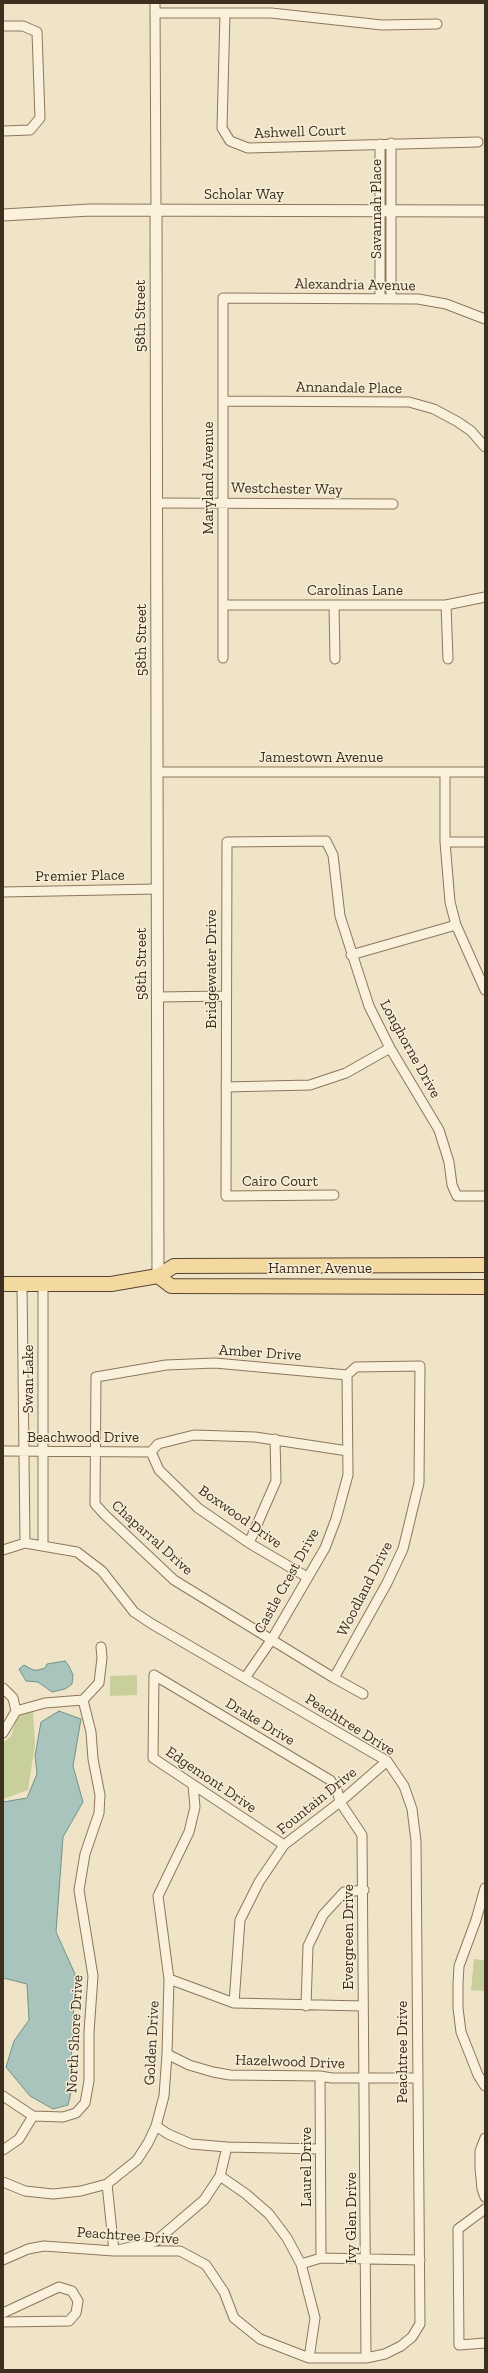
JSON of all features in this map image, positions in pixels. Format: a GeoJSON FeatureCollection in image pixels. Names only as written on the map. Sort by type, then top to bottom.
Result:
{"type":"FeatureCollection","features":[{"type":"Feature","properties":{"kind":"main road","name":"Hamner Avenue"},"geometry":{"type":"LineString","coordinates":[[3,1284],[111,1284],[158,1276],[174,1266],[485,1266]]}},
{"type":"Feature","properties":{"kind":"main road","name":"Hamner Avenue"},"geometry":{"type":"LineString","coordinates":[[158,1276],[171,1286],[485,1287]]}},
{"type":"Feature","properties":{"kind":"street","name":"58th Street"},"geometry":{"type":"LineString","coordinates":[[155,3],[158,1276]]}},
{"type":"Feature","properties":{"kind":"street"},"geometry":{"type":"LineString","coordinates":[[155,13],[271,13],[382,25],[437,24]]}},
{"type":"Feature","properties":{"kind":"street","name":"Ashwell Court"},"geometry":{"type":"LineString","coordinates":[[225,13],[222,128],[230,141],[248,148],[391,143],[478,142]]}},
{"type":"Feature","properties":{"kind":"street"},"geometry":{"type":"LineString","coordinates":[[3,26],[23,26],[37,32],[40,118],[30,130],[3,132]]}},
{"type":"Feature","properties":{"kind":"street","name":"Savannah Place"},"geometry":{"type":"LineString","coordinates":[[380,299],[391,143]]}},
{"type":"Feature","properties":{"kind":"street","name":"Savannah Place"},"geometry":{"type":"LineString","coordinates":[[380,144],[387,211],[391,299]]}},
{"type":"Feature","properties":{"kind":"street","name":"Scholar Way"},"geometry":{"type":"LineString","coordinates":[[3,216],[90,210],[485,211]]}},
{"type":"Feature","properties":{"kind":"street","name":"Alexandria Avenue"},"geometry":{"type":"LineString","coordinates":[[223,298],[418,299],[446,304],[485,319]]}},
{"type":"Feature","properties":{"kind":"street","name":"Maryland Avenue"},"geometry":{"type":"LineString","coordinates":[[223,298],[223,658]]}},
{"type":"Feature","properties":{"kind":"street","name":"Annandale Place"},"geometry":{"type":"LineString","coordinates":[[223,401],[409,402],[434,409],[458,422],[471,431],[485,447]]}},
{"type":"Feature","properties":{"kind":"street","name":"Westchester Way"},"geometry":{"type":"LineString","coordinates":[[156,503],[223,502],[393,504]]}},
{"type":"Feature","properties":{"kind":"street","name":"Carolinas Lane"},"geometry":{"type":"LineString","coordinates":[[223,605],[446,606],[485,597]]}},
{"type":"Feature","properties":{"kind":"street"},"geometry":{"type":"LineString","coordinates":[[334,605],[335,659]]}},
{"type":"Feature","properties":{"kind":"street"},"geometry":{"type":"LineString","coordinates":[[446,606],[448,659]]}},
{"type":"Feature","properties":{"kind":"street","name":"Jamestown Avenue"},"geometry":{"type":"LineString","coordinates":[[157,772],[485,772]]}},
{"type":"Feature","properties":{"kind":"street"},"geometry":{"type":"LineString","coordinates":[[445,772],[445,842],[450,902],[456,925],[485,990]]}},
{"type":"Feature","properties":{"kind":"street","name":"Longhorne Drive"},"geometry":{"type":"LineString","coordinates":[[326,841],[333,855],[340,916],[351,955],[369,1006],[390,1048],[440,1130],[449,1162],[452,1185],[458,1196],[485,1196]]}},
{"type":"Feature","properties":{"kind":"street","name":"Bridgewater Drive"},"geometry":{"type":"LineString","coordinates":[[226,1196],[227,842],[326,841]]}},
{"type":"Feature","properties":{"kind":"street"},"geometry":{"type":"LineString","coordinates":[[445,842],[485,842]]}},
{"type":"Feature","properties":{"kind":"street","name":"Premier Place"},"geometry":{"type":"LineString","coordinates":[[3,892],[157,888]]}},
{"type":"Feature","properties":{"kind":"street"},"geometry":{"type":"LineString","coordinates":[[351,955],[456,925]]}},
{"type":"Feature","properties":{"kind":"street"},"geometry":{"type":"LineString","coordinates":[[157,997],[226,996]]}},
{"type":"Feature","properties":{"kind":"street"},"geometry":{"type":"LineString","coordinates":[[226,1087],[310,1085],[346,1073],[390,1048]]}},
{"type":"Feature","properties":{"kind":"street","name":"Cairo Court"},"geometry":{"type":"LineString","coordinates":[[226,1196],[334,1195]]}},
{"type":"Feature","properties":{"kind":"street","name":"Swan Lake"},"geometry":{"type":"LineString","coordinates":[[22,1284],[25,1543]]}},
{"type":"Feature","properties":{"kind":"street","name":"Swan Lake"},"geometry":{"type":"LineString","coordinates":[[43,1284],[42,1452],[44,1545]]}},
{"type":"Feature","properties":{"kind":"street","name":"Amber Drive"},"geometry":{"type":"LineString","coordinates":[[96,1377],[166,1365],[215,1363],[347,1375]]}},
{"type":"Feature","properties":{"kind":"street","name":"Woodland Drive"},"geometry":{"type":"LineString","coordinates":[[334,1678],[387,1583],[403,1548],[419,1483],[420,1366],[356,1367],[347,1375]]}},
{"type":"Feature","properties":{"kind":"street","name":"Castle Crest Drive"},"geometry":{"type":"LineString","coordinates":[[246,1678],[272,1638],[325,1548],[336,1519],[348,1475],[347,1375]]}},
{"type":"Feature","properties":{"kind":"street","name":"Chaparral Drive"},"geometry":{"type":"LineString","coordinates":[[96,1377],[95,1504],[174,1580],[272,1638],[334,1678],[362,1694]]}},
{"type":"Feature","properties":{"kind":"street","name":"Beachwood Drive"},"geometry":{"type":"LineString","coordinates":[[3,1451],[151,1452],[158,1444],[194,1435],[275,1439],[348,1451]]}},
{"type":"Feature","properties":{"kind":"street"},"geometry":{"type":"LineString","coordinates":[[249,1543],[276,1481],[275,1439]]}},
{"type":"Feature","properties":{"kind":"street","name":"Boxwood Drive"},"geometry":{"type":"LineString","coordinates":[[151,1452],[159,1470],[198,1508],[249,1543],[308,1577]]}},
{"type":"Feature","properties":{"kind":"street","name":"Peachtree Drive"},"geometry":{"type":"LineString","coordinates":[[3,1550],[25,1543],[44,1545],[77,1552],[102,1571],[134,1612],[152,1624],[387,1761],[404,1786],[412,1809],[416,1841],[420,2324],[412,2337],[401,2346],[385,2354],[366,2358],[309,2358],[260,2339],[234,2318],[224,2292],[206,2265],[180,2251],[114,2251],[44,2246],[28,2249],[3,2260]]}},
{"type":"Feature","properties":{"kind":"street"},"geometry":{"type":"LineString","coordinates":[[16,1710],[45,1704],[83,1700],[99,1683],[102,1668],[101,1647]]}},
{"type":"Feature","properties":{"kind":"street","name":"Edgemont Drive"},"geometry":{"type":"LineString","coordinates":[[154,1675],[153,1758],[284,1845]]}},
{"type":"Feature","properties":{"kind":"street","name":"Drake Drive"},"geometry":{"type":"LineString","coordinates":[[154,1675],[330,1780],[337,1790],[340,1802]]}},
{"type":"Feature","properties":{"kind":"street"},"geometry":{"type":"LineString","coordinates":[[3,1688],[13,1698],[16,1710],[3,1733]]}},
{"type":"Feature","properties":{"kind":"street","name":"North Shore Drive"},"geometry":{"type":"LineString","coordinates":[[33,2116],[62,2117],[76,2113],[85,2103],[89,2081],[89,2032],[93,1976],[79,1890],[85,1854],[99,1813],[100,1795],[94,1764],[91,1730],[83,1700]]}},
{"type":"Feature","properties":{"kind":"street","name":"Fountain Drive"},"geometry":{"type":"LineString","coordinates":[[234,2002],[240,1920],[259,1882],[284,1845],[340,1802],[387,1761]]}},
{"type":"Feature","properties":{"kind":"street","name":"Golden Drive"},"geometry":{"type":"LineString","coordinates":[[3,2182],[25,2190],[53,2194],[81,2191],[106,2184],[137,2160],[148,2144],[156,2126],[164,2096],[167,2054],[169,1979],[158,1896],[189,1832],[195,1807],[193,1785]]}},
{"type":"Feature","properties":{"kind":"street","name":"Evergreen Drive"},"geometry":{"type":"LineString","coordinates":[[340,1802],[362,1835],[364,1890],[363,2006],[365,2078]]}},
{"type":"Feature","properties":{"kind":"street"},"geometry":{"type":"LineString","coordinates":[[485,1888],[476,1920],[459,1966],[458,1984],[458,2008],[461,2032],[478,2074],[485,2086]]}},
{"type":"Feature","properties":{"kind":"street"},"geometry":{"type":"LineString","coordinates":[[306,2006],[308,1946],[323,1915],[344,1892],[364,1890]]}},
{"type":"Feature","properties":{"kind":"street"},"geometry":{"type":"LineString","coordinates":[[169,1979],[234,2002],[306,2006],[363,2006]]}},
{"type":"Feature","properties":{"kind":"street","name":"Hazelwood Drive"},"geometry":{"type":"LineString","coordinates":[[167,2054],[189,2065],[219,2073],[320,2076],[332,2078],[417,2078]]}},
{"type":"Feature","properties":{"kind":"street","name":"Laurel Drive"},"geometry":{"type":"LineString","coordinates":[[320,2076],[321,2258]]}},
{"type":"Feature","properties":{"kind":"street","name":"Ivy Glen Drive"},"geometry":{"type":"LineString","coordinates":[[365,2078],[366,2358]]}},
{"type":"Feature","properties":{"kind":"street"},"geometry":{"type":"LineString","coordinates":[[3,2096],[33,2116],[19,2139],[3,2150]]}},
{"type":"Feature","properties":{"kind":"street"},"geometry":{"type":"LineString","coordinates":[[156,2126],[168,2134],[191,2144],[227,2147],[320,2149]]}},
{"type":"Feature","properties":{"kind":"street"},"geometry":{"type":"LineString","coordinates":[[485,2138],[480,2151],[482,2189],[485,2197]]}},
{"type":"Feature","properties":{"kind":"street"},"geometry":{"type":"LineString","coordinates":[[106,2184],[114,2251],[156,2241],[204,2200],[220,2176],[227,2147]]}},
{"type":"Feature","properties":{"kind":"street"},"geometry":{"type":"LineString","coordinates":[[220,2176],[246,2194],[269,2214],[287,2238],[301,2264],[316,2318],[309,2358]]}},
{"type":"Feature","properties":{"kind":"street"},"geometry":{"type":"LineString","coordinates":[[485,2209],[458,2229],[459,2345],[485,2343]]}},
{"type":"Feature","properties":{"kind":"street"},"geometry":{"type":"LineString","coordinates":[[301,2264],[321,2258],[420,2260]]}},
{"type":"Feature","properties":{"kind":"street"},"geometry":{"type":"LineString","coordinates":[[3,2313],[59,2287],[72,2291],[78,2301],[76,2313],[69,2321],[3,2322]]}},
{"type":"Feature","properties":{"kind":"green space"},"geometry":{"type":"Polygon","coordinates":[[[137,1675],[137,1695],[110,1696],[110,1676],[137,1675]]]}},
{"type":"Feature","properties":{"kind":"green space"},"geometry":{"type":"Polygon","coordinates":[[[33,1710],[35,1745],[28,1790],[3,1799],[3,1743],[11,1736],[18,1714],[33,1710]]]}},
{"type":"Feature","properties":{"kind":"green space"},"geometry":{"type":"Polygon","coordinates":[[[474,1959],[485,1960],[485,1991],[471,1990],[474,1959]]]}},
{"type":"Feature","properties":{"kind":"water"},"geometry":{"type":"Polygon","coordinates":[[[65,1661],[73,1675],[72,1684],[65,1689],[52,1692],[38,1682],[26,1681],[19,1669],[24,1665],[33,1670],[38,1670],[45,1668],[47,1664],[65,1661]]]}},
{"type":"Feature","properties":{"kind":"water"},"geometry":{"type":"Polygon","coordinates":[[[59,1711],[81,1719],[73,1766],[83,1802],[63,1837],[56,1932],[75,1974],[71,2067],[73,2084],[68,2105],[53,2109],[30,2096],[6,2067],[14,2041],[29,2020],[27,1984],[3,1978],[3,1802],[27,1798],[37,1774],[35,1756],[41,1722],[59,1711]]]}}]}
